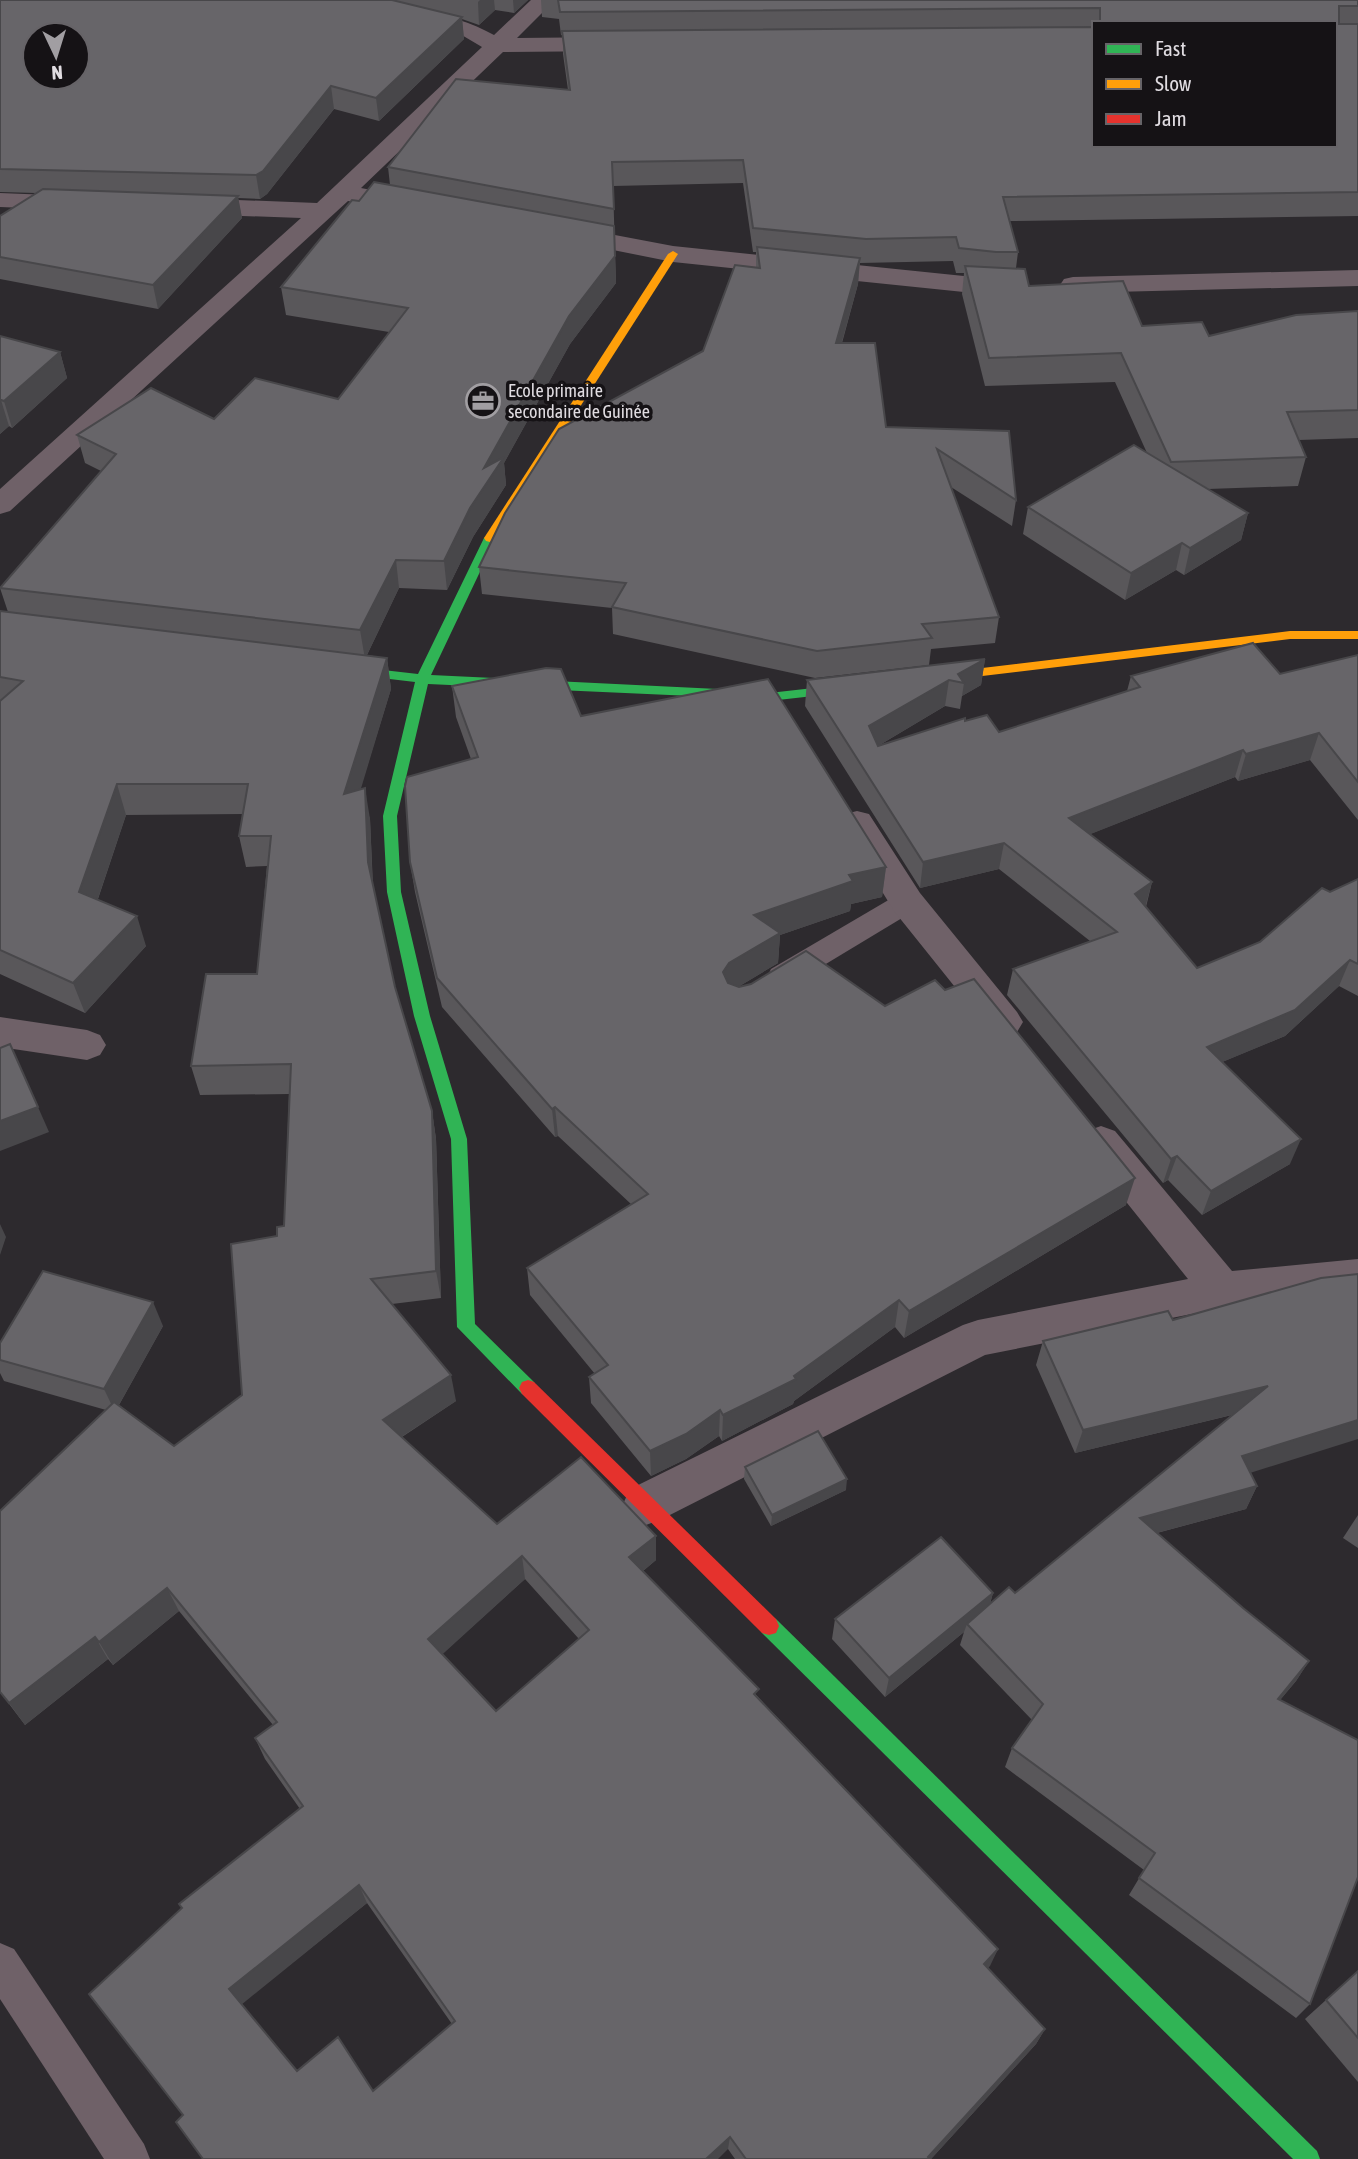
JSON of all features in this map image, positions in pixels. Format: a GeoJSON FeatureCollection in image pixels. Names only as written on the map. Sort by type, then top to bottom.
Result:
{"type":"FeatureCollection","features":[{"type":"Feature","properties":{"kind":"street"},"geometry":{"type":"LineString","coordinates":[[341,0],[467,29],[495,45],[635,44]]}},
{"type":"Feature","properties":{"kind":"street"},"geometry":{"type":"LineString","coordinates":[[0,505],[323,211],[544,0]]}},
{"type":"Feature","properties":{"kind":"street"},"geometry":{"type":"LineString","coordinates":[[342,192],[435,209]]}},
{"type":"Feature","properties":{"kind":"street"},"geometry":{"type":"LineString","coordinates":[[0,200],[94,203]]}},
{"type":"Feature","properties":{"kind":"street"},"geometry":{"type":"LineString","coordinates":[[161,205],[323,211]]}},
{"type":"Feature","properties":{"kind":"street"},"geometry":{"type":"LineString","coordinates":[[541,229],[673,254],[993,287],[1358,278]]}},
{"type":"Feature","properties":{"kind":"street"},"geometry":{"type":"LineString","coordinates":[[673,254],[490,538],[422,679],[390,816],[394,892],[422,1016],[459,1139],[466,1326],[1309,2159]]}},
{"type":"Feature","properties":{"kind":"street"},"geometry":{"type":"LineString","coordinates":[[916,680],[1290,635],[1358,635]]}},
{"type":"Feature","properties":{"kind":"street"},"geometry":{"type":"LineString","coordinates":[[327,667],[422,679],[778,696],[875,685]]}},
{"type":"Feature","properties":{"kind":"street"},"geometry":{"type":"LineString","coordinates":[[778,696],[800,731]]}},
{"type":"Feature","properties":{"kind":"street"},"geometry":{"type":"LineString","coordinates":[[842,799],[907,902],[1029,1053]]}},
{"type":"Feature","properties":{"kind":"street"},"geometry":{"type":"LineString","coordinates":[[0,1032],[88,1045]]}},
{"type":"Feature","properties":{"kind":"street"},"geometry":{"type":"LineString","coordinates":[[1082,1118],[1222,1290]]}},
{"type":"Feature","properties":{"kind":"street"},"geometry":{"type":"LineString","coordinates":[[646,1504],[978,1338],[1222,1290],[1358,1276]]}},
{"type":"Feature","properties":{"kind":"lane"},"geometry":{"type":"LineString","coordinates":[[761,989],[907,902]]}},
{"type":"Feature","properties":{"kind":"lane"},"geometry":{"type":"LineString","coordinates":[[0,1963],[129,2159]]}},
{"type":"Feature","properties":{"kind":"building"},"geometry":{"type":"Polygon","coordinates":[[[0,0],[392,0],[462,17],[376,98],[331,86],[263,171],[256,175],[0,169],[0,0]]]}},
{"type":"Feature","properties":{"kind":"building"},"geometry":{"type":"Polygon","coordinates":[[[558,0],[1358,0],[1358,6],[1339,6],[1339,24],[1358,24],[1358,192],[1003,197],[1018,252],[996,252],[959,248],[956,237],[866,239],[753,228],[743,160],[612,162],[614,209],[388,167],[456,79],[570,90],[562,31],[1092,27],[1092,147],[1337,147],[1337,21],[1100,21],[1100,8],[560,12],[558,0]]]}},
{"type":"Feature","properties":{"kind":"building"},"geometry":{"type":"Polygon","coordinates":[[[374,182],[614,226],[615,256],[569,316],[484,468],[504,457],[470,508],[444,561],[396,560],[360,630],[0,588],[116,454],[77,435],[151,388],[214,419],[255,378],[338,399],[408,308],[281,287],[352,200],[359,201],[374,182]]]}},
{"type":"Feature","properties":{"kind":"building"},"geometry":{"type":"Polygon","coordinates":[[[43,189],[238,196],[153,285],[0,257],[0,216],[43,189]]]}},
{"type":"Feature","properties":{"kind":"building"},"geometry":{"type":"Polygon","coordinates":[[[757,247],[860,258],[836,343],[875,343],[886,427],[1009,431],[1016,500],[937,449],[999,617],[922,624],[932,638],[817,651],[612,607],[626,583],[479,567],[505,513],[559,429],[703,351],[735,265],[760,268],[757,247]]]}},
{"type":"Feature","properties":{"kind":"building"},"geometry":{"type":"Polygon","coordinates":[[[965,266],[1025,269],[1029,286],[1123,281],[1142,326],[1202,322],[1209,336],[1296,315],[1358,311],[1358,410],[1287,412],[1306,457],[1171,462],[1121,353],[989,358],[965,266]]]}},
{"type":"Feature","properties":{"kind":"building"},"geometry":{"type":"Polygon","coordinates":[[[0,336],[60,352],[4,401],[0,401],[0,336]]]}},
{"type":"Feature","properties":{"kind":"building"},"geometry":{"type":"Polygon","coordinates":[[[1134,445],[1248,513],[1190,548],[1182,543],[1131,573],[1028,507],[1134,445]]]}},
{"type":"Feature","properties":{"kind":"building"},"geometry":{"type":"Polygon","coordinates":[[[0,611],[387,658],[344,794],[365,788],[368,862],[395,987],[432,1111],[436,1271],[371,1279],[451,1375],[383,1420],[497,1524],[581,1457],[656,1536],[629,1557],[759,1689],[754,1694],[998,1949],[984,1964],[1045,2029],[928,2157],[930,2159],[746,2159],[730,2137],[706,2159],[203,2159],[176,2122],[183,2115],[89,1994],[182,1908],[179,1904],[303,1806],[255,1738],[277,1722],[167,1588],[99,1642],[95,1637],[9,1703],[0,1692],[0,1511],[114,1402],[174,1446],[242,1395],[231,1244],[277,1236],[277,1227],[284,1226],[291,1064],[191,1066],[206,974],[257,974],[271,836],[239,836],[248,784],[117,784],[79,892],[137,916],[73,983],[0,950],[0,701],[23,681],[0,677],[0,611]],[[522,1556],[428,1639],[496,1711],[589,1630],[522,1556]],[[359,1885],[229,1989],[297,2071],[338,2037],[373,2091],[455,2021],[359,1885]]]}},
{"type":"Feature","properties":{"kind":"building"},"geometry":{"type":"Polygon","coordinates":[[[1253,643],[1280,674],[1358,655],[1358,782],[1319,733],[1246,754],[1243,750],[1069,818],[1152,882],[1135,894],[1197,968],[1260,942],[1322,888],[1330,892],[1358,879],[1358,964],[1350,960],[1295,1010],[1207,1047],[1301,1139],[1211,1191],[1177,1156],[1171,1159],[1013,969],[1117,932],[1004,843],[923,862],[807,680],[985,659],[958,674],[964,683],[949,680],[869,726],[878,746],[965,718],[965,721],[987,715],[999,732],[1140,687],[1131,676],[1253,643]]]}},
{"type":"Feature","properties":{"kind":"building"},"geometry":{"type":"Polygon","coordinates":[[[546,668],[561,669],[581,716],[768,679],[886,867],[849,875],[853,881],[754,915],[780,933],[729,963],[723,972],[728,983],[739,987],[751,984],[806,951],[885,1006],[935,980],[945,990],[974,979],[1135,1178],[909,1311],[899,1300],[794,1376],[796,1379],[723,1415],[720,1410],[686,1434],[650,1451],[589,1377],[608,1365],[527,1268],[648,1194],[555,1107],[552,1109],[437,978],[410,862],[405,786],[407,777],[478,757],[452,686],[546,668]]]}},
{"type":"Feature","properties":{"kind":"building"},"geometry":{"type":"Polygon","coordinates":[[[10,1044],[38,1107],[0,1121],[0,1048],[10,1044]]]}},
{"type":"Feature","properties":{"kind":"building"},"geometry":{"type":"Polygon","coordinates":[[[43,1271],[153,1302],[104,1389],[0,1360],[0,1343],[43,1271]]]}},
{"type":"Feature","properties":{"kind":"building"},"geometry":{"type":"Polygon","coordinates":[[[1358,1274],[1358,1420],[1242,1456],[1257,1486],[1140,1518],[1243,1608],[1309,1661],[1278,1699],[1358,1740],[1358,1877],[1310,2004],[1139,1878],[1155,1853],[1012,1748],[1043,1704],[967,1624],[1009,1587],[1015,1593],[1268,1386],[1083,1430],[1043,1341],[1168,1311],[1173,1320],[1321,1278],[1358,1274]]]}},
{"type":"Feature","properties":{"kind":"building"},"geometry":{"type":"Polygon","coordinates":[[[818,1431],[847,1479],[772,1515],[745,1467],[818,1431]]]}},
{"type":"Feature","properties":{"kind":"building"},"geometry":{"type":"Polygon","coordinates":[[[941,1537],[993,1593],[889,1678],[835,1619],[941,1537]]]}},
{"type":"Feature","properties":{"kind":"building"},"geometry":{"type":"Polygon","coordinates":[[[1358,1971],[1358,2038],[1326,2000],[1358,1971]]]}},
{"type":"Feature","properties":{"kind":"traffic: fast"},"geometry":{"type":"LineString","coordinates":[[490,538],[422,679],[390,816],[394,892],[422,1016],[459,1139],[466,1327],[528,1388]]}},
{"type":"Feature","properties":{"kind":"traffic: fast"},"geometry":{"type":"LineString","coordinates":[[339,669],[422,679],[778,696],[858,687]]}},
{"type":"Feature","properties":{"kind":"traffic: fast"},"geometry":{"type":"LineString","coordinates":[[769,1626],[1309,2159]]}},
{"type":"Feature","properties":{"kind":"traffic: slow"},"geometry":{"type":"LineString","coordinates":[[490,538],[673,254]]}},
{"type":"Feature","properties":{"kind":"traffic: slow"},"geometry":{"type":"LineString","coordinates":[[932,678],[1290,635],[1358,635]]}},
{"type":"Feature","properties":{"kind":"traffic: jam"},"geometry":{"type":"LineString","coordinates":[[528,1388],[769,1626]]}},
{"type":"Feature","properties":{"kind":"place","name":"Ecole primaire secondaire de Guinée"},"geometry":{"type":"Point","coordinates":[483,401]}}]}
